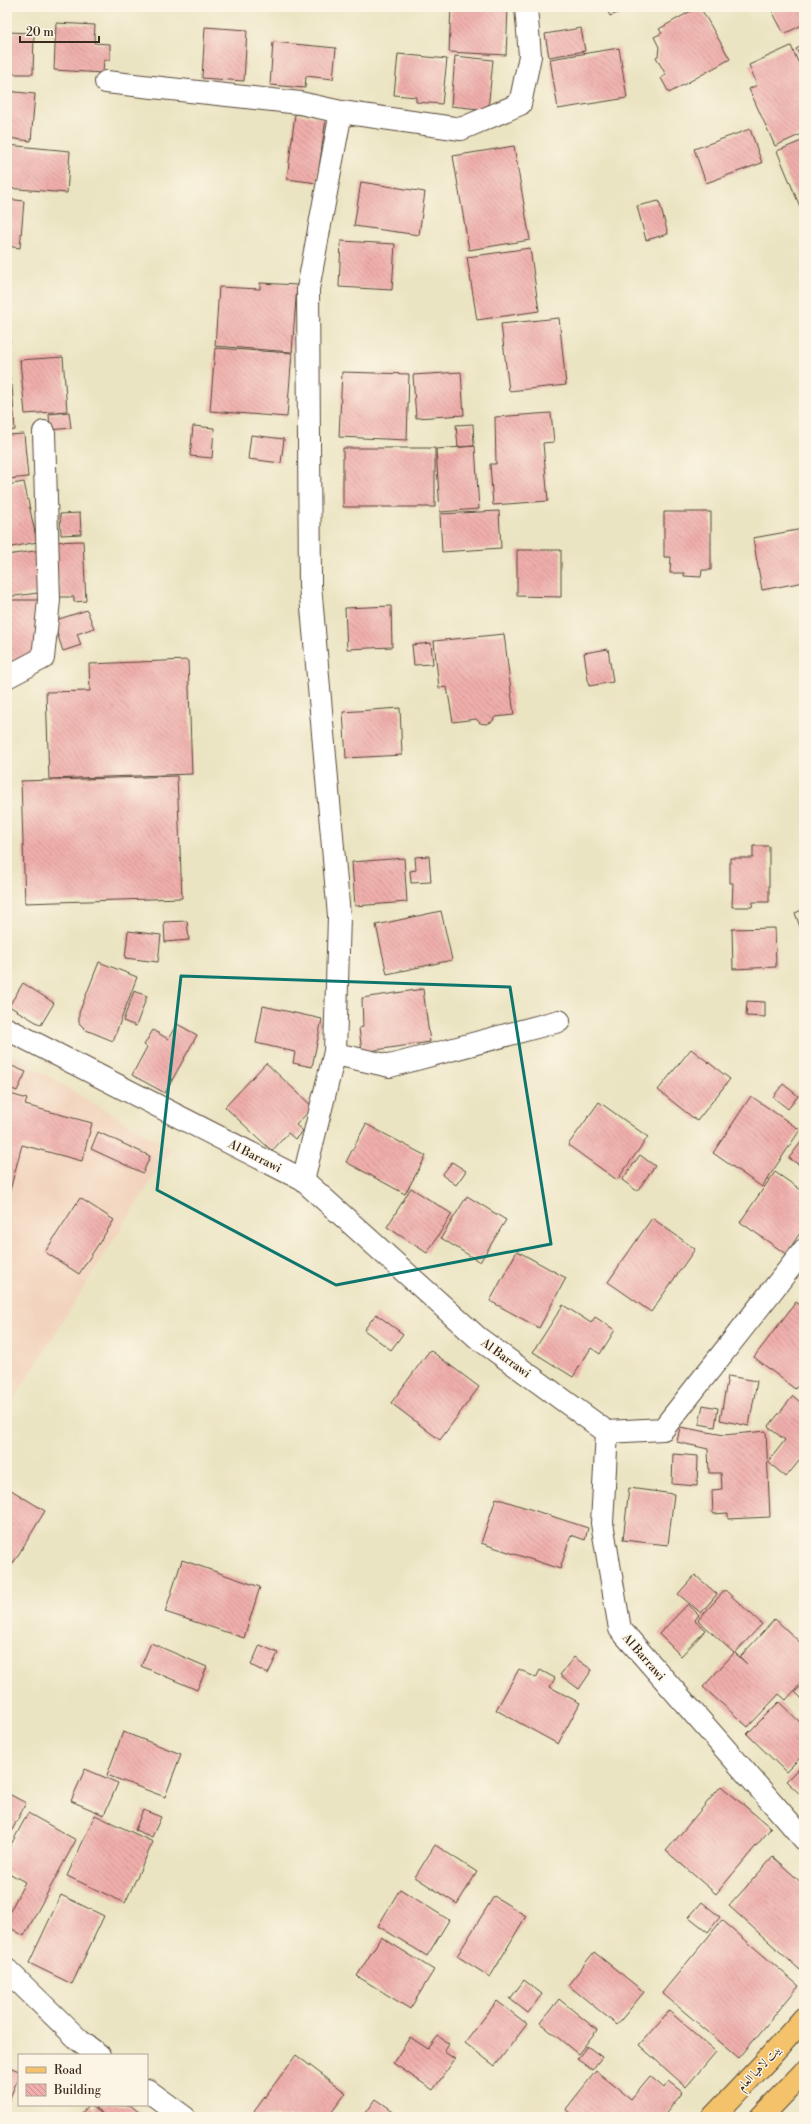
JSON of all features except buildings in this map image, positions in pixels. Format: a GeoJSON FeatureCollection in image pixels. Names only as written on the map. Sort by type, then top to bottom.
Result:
{"type":"FeatureCollection","features":[{"type":"Feature","properties":{"kind":"main road","name":"بيت لاهيا العام"},"geometry":{"type":"LineString","coordinates":[[713,2117],[804,2018]]}},
{"type":"Feature","properties":{"kind":"main road"},"geometry":{"type":"LineString","coordinates":[[761,2117],[804,2072]]}},
{"type":"Feature","properties":{"kind":"street"},"geometry":{"type":"LineString","coordinates":[[106,82],[300,103],[341,112],[461,129],[520,104],[530,56],[526,7]]}},
{"type":"Feature","properties":{"kind":"street"},"geometry":{"type":"LineString","coordinates":[[303,1180],[335,1052],[339,916],[310,585],[308,289],[341,112]]}},
{"type":"Feature","properties":{"kind":"street"},"geometry":{"type":"LineString","coordinates":[[7,678],[43,658],[49,600],[44,432]]}},
{"type":"Feature","properties":{"kind":"street"},"geometry":{"type":"LineString","coordinates":[[335,1052],[340,1055],[390,1066],[559,1020]]}},
{"type":"Feature","properties":{"kind":"street","name":"Al Barrawi"},"geometry":{"type":"LineString","coordinates":[[7,1029],[303,1180],[478,1338],[607,1432],[602,1523],[620,1629],[804,1839]]}},
{"type":"Feature","properties":{"kind":"street"},"geometry":{"type":"LineString","coordinates":[[607,1432],[663,1429],[804,1250]]}},
{"type":"Feature","properties":{"kind":"street"},"geometry":{"type":"LineString","coordinates":[[7,1970],[80,2041],[98,2054]]}},
{"type":"Feature","properties":{"kind":"street"},"geometry":{"type":"LineString","coordinates":[[148,2091],[184,2117]]}},
{"type":"Feature","properties":{"kind":"highlighted area"},"geometry":{"type":"Polygon","coordinates":[[[181,976],[510,987],[551,1244],[336,1285],[157,1190],[181,976]]]}},
{"type":"Feature","properties":{"kind":"shaded area"},"geometry":{"type":"Polygon","coordinates":[[[7,1052],[171,1149],[7,1410],[7,1052]]]}}]}
